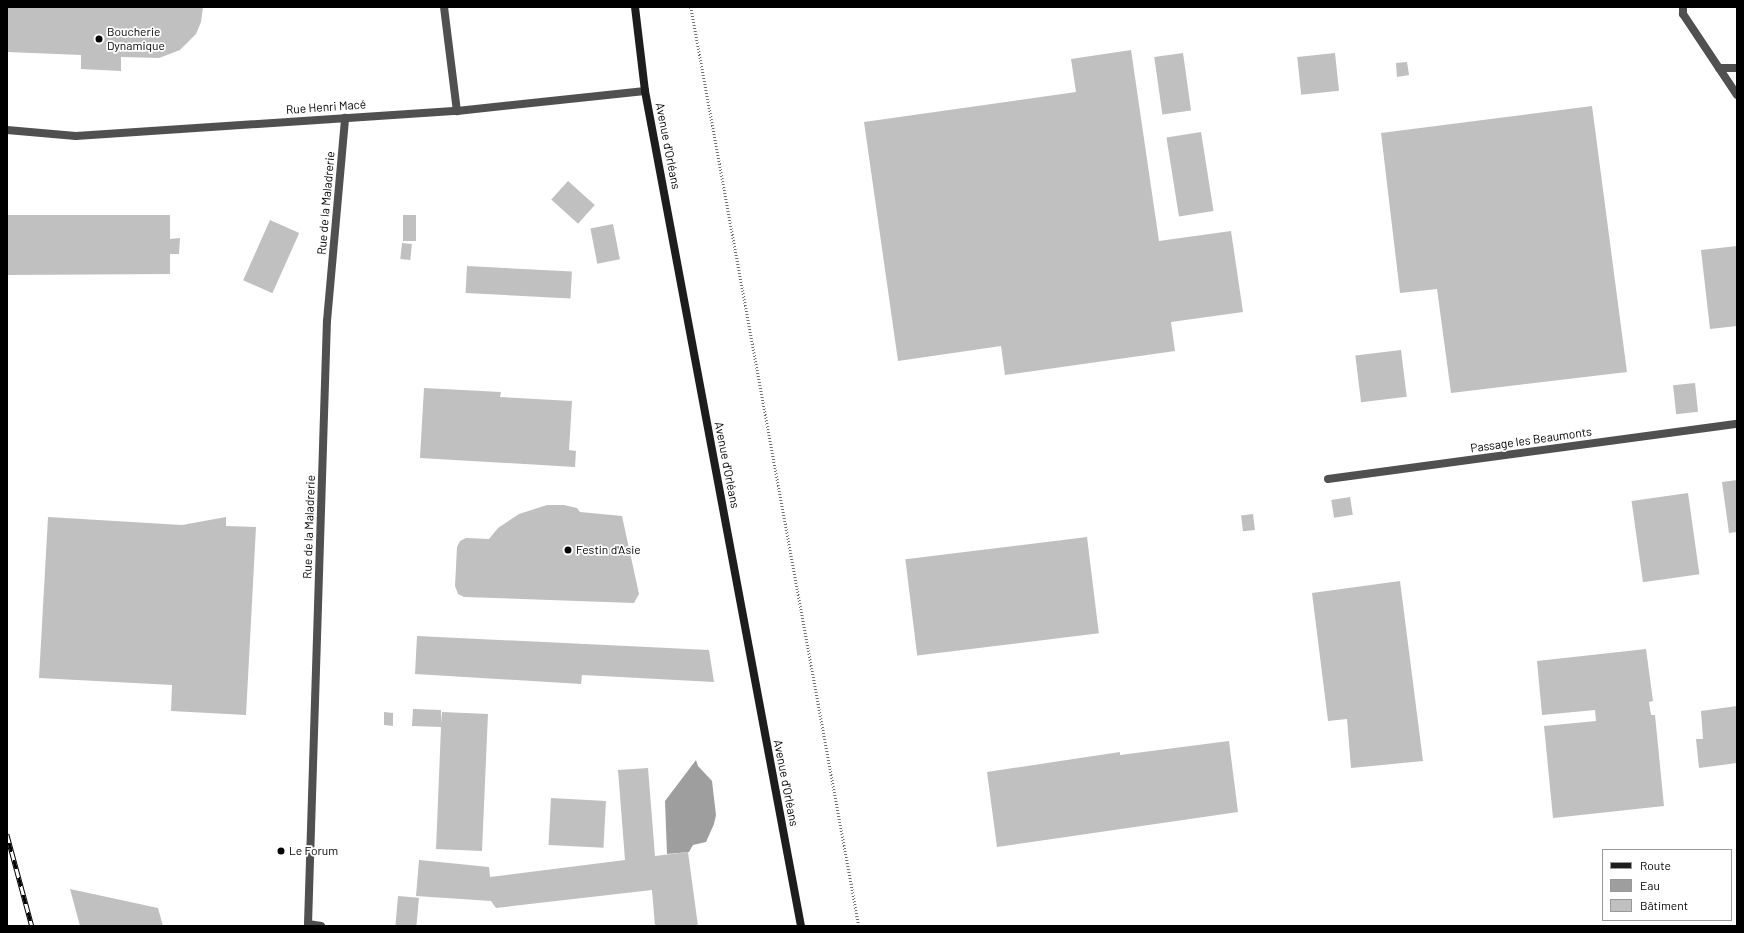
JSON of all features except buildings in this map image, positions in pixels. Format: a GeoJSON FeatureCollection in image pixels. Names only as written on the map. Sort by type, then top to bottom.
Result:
{"type":"FeatureCollection","features":[{"type":"Feature","properties":{"kind":"main road","name":"Avenue d'Orléans"},"geometry":{"type":"LineString","coordinates":[[635,7],[646,91],[801,926]]}},
{"type":"Feature","properties":{"kind":"street"},"geometry":{"type":"LineString","coordinates":[[444,7],[457,110]]}},
{"type":"Feature","properties":{"kind":"street"},"geometry":{"type":"LineString","coordinates":[[1683,7],[1683,14],[1737,95]]}},
{"type":"Feature","properties":{"kind":"street"},"geometry":{"type":"LineString","coordinates":[[1718,68],[1737,68]]}},
{"type":"Feature","properties":{"kind":"street","name":"Rue Henri Macé"},"geometry":{"type":"LineString","coordinates":[[7,130],[76,136],[457,110],[646,91]]}},
{"type":"Feature","properties":{"kind":"street","name":"Rue de la Maladrerie"},"geometry":{"type":"LineString","coordinates":[[321,926],[308,924],[308,916],[327,321],[346,118]]}},
{"type":"Feature","properties":{"kind":"street","name":"Passage les Beaumonts"},"geometry":{"type":"LineString","coordinates":[[1328,479],[1737,424]]}},
{"type":"Feature","properties":{"kind":"path"},"geometry":{"type":"LineString","coordinates":[[691,7],[859,926]]}},
{"type":"Feature","properties":{"kind":"water"},"geometry":{"type":"Polygon","coordinates":[[[696,760],[698,766],[712,781],[716,815],[714,824],[706,842],[693,845],[689,852],[667,854],[665,801],[696,760]]]}},
{"type":"Feature","properties":{"kind":"railway"},"geometry":{"type":"LineString","coordinates":[[7,834],[32,926]]}},
{"type":"Feature","properties":{"kind":"place","name":"Boucherie Dynamique"},"geometry":{"type":"Point","coordinates":[99,39]}},
{"type":"Feature","properties":{"kind":"place","name":"Festin d'Asie"},"geometry":{"type":"Point","coordinates":[568,550]}},
{"type":"Feature","properties":{"kind":"place","name":"Le Forum"},"geometry":{"type":"Point","coordinates":[281,851]}}]}
